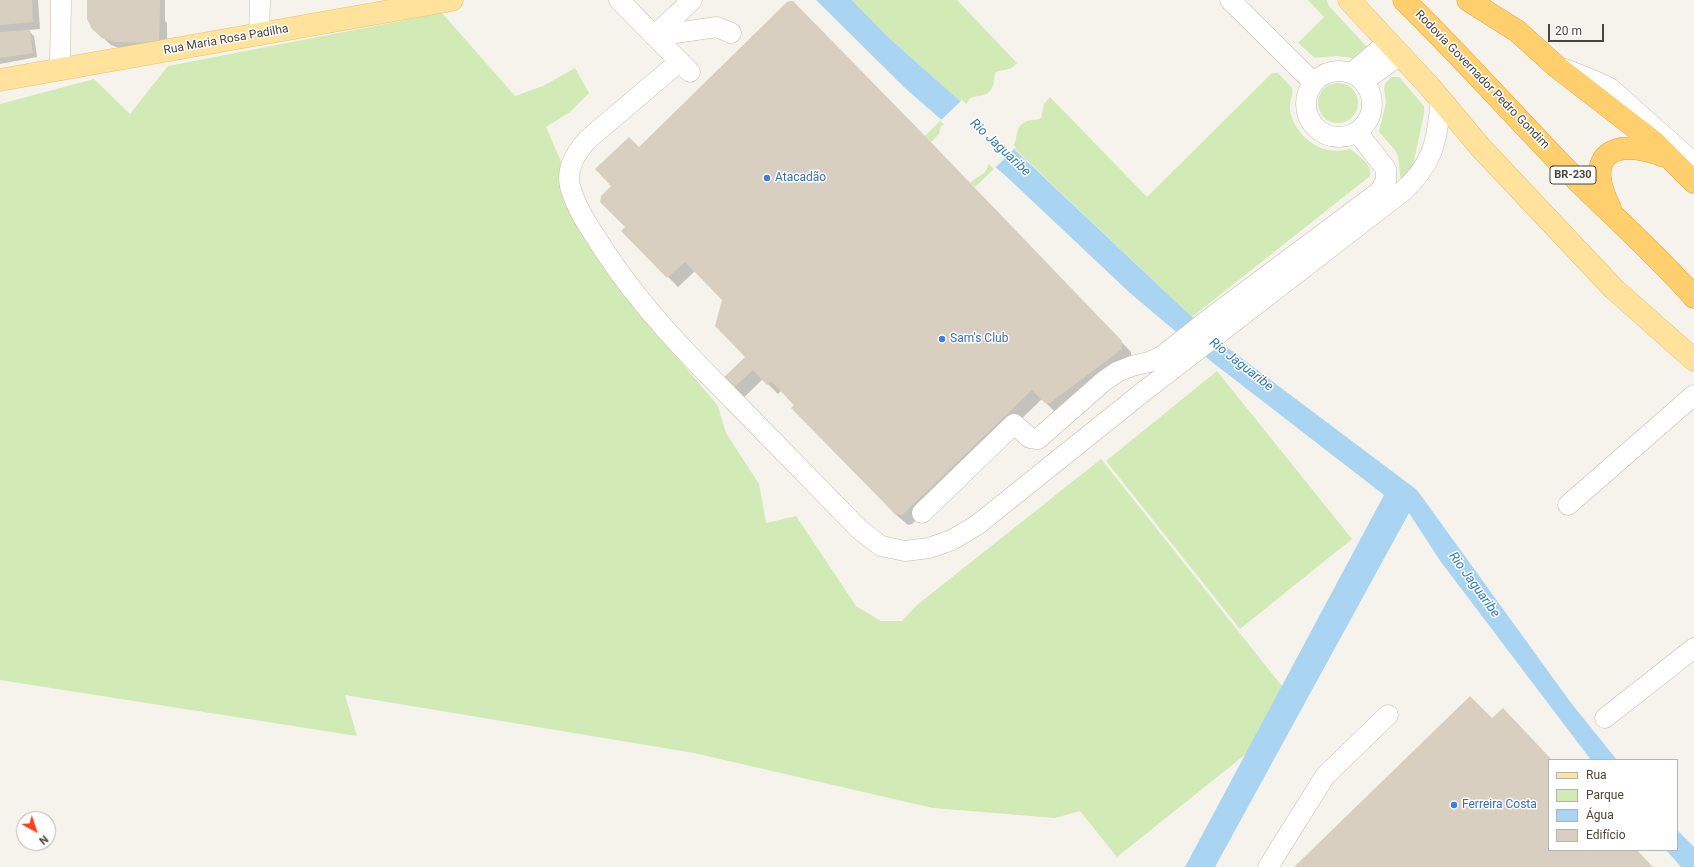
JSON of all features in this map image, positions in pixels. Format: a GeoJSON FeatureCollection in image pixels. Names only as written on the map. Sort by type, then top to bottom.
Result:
{"type":"FeatureCollection","features":[{"type":"Feature","properties":{"kind":"highway","name":"Rodovia Governador Pedro Gondim"},"geometry":{"type":"LineString","coordinates":[[1404,0],[1455,51],[1561,164],[1670,271],[1694,297]]}},
{"type":"Feature","properties":{"kind":"highway"},"geometry":{"type":"LineString","coordinates":[[1468,0],[1517,31],[1557,67],[1654,142],[1694,182]]}},
{"type":"Feature","properties":{"kind":"highway"},"geometry":{"type":"LineString","coordinates":[[1612,214],[1599,178],[1601,163],[1606,156],[1618,149],[1633,147],[1650,151],[1670,159]]}},
{"type":"Feature","properties":{"kind":"main road","name":"Rua Maria Rosa Padilha"},"geometry":{"type":"LineString","coordinates":[[0,80],[60,68],[259,35],[452,0]]}},
{"type":"Feature","properties":{"kind":"main road"},"geometry":{"type":"LineString","coordinates":[[1350,0],[1448,107],[1481,148],[1614,289],[1694,360]]}},
{"type":"Feature","properties":{"kind":"main road"},"geometry":{"type":"LineString","coordinates":[[1490,0],[1517,31]]}},
{"type":"Feature","properties":{"kind":"street"},"geometry":{"type":"LineString","coordinates":[[60,68],[61,0]]}},
{"type":"Feature","properties":{"kind":"street"},"geometry":{"type":"LineString","coordinates":[[259,35],[260,0]]}},
{"type":"Feature","properties":{"kind":"street"},"geometry":{"type":"LineString","coordinates":[[654,36],[692,0]]}},
{"type":"Feature","properties":{"kind":"street"},"geometry":{"type":"LineString","coordinates":[[1230,0],[1314,83]]}},
{"type":"Feature","properties":{"kind":"street"},"geometry":{"type":"LineString","coordinates":[[624,2],[684,67],[587,140],[576,153],[570,168],[570,185],[576,204],[615,267],[659,321],[703,370],[855,525],[881,546],[906,551],[929,548],[952,540],[977,525],[1183,350],[1402,192],[1416,179],[1426,165],[1448,107]]}},
{"type":"Feature","properties":{"kind":"street"},"geometry":{"type":"LineString","coordinates":[[654,36],[717,27],[731,33]]}},
{"type":"Feature","properties":{"kind":"street"},"geometry":{"type":"LineString","coordinates":[[1358,77],[1394,48]]}},
{"type":"Feature","properties":{"kind":"street"},"geometry":{"type":"LineString","coordinates":[[1557,67],[1595,80],[1610,88],[1694,163]]}},
{"type":"Feature","properties":{"kind":"street"},"geometry":{"type":"LineString","coordinates":[[1342,71],[1358,77],[1371,93],[1372,108],[1367,122],[1357,132],[1345,136],[1332,136],[1320,130],[1311,120],[1306,108],[1308,95],[1314,83],[1322,76],[1331,72],[1342,71]]}},
{"type":"Feature","properties":{"kind":"street"},"geometry":{"type":"LineString","coordinates":[[1212,328],[1368,202],[1384,187],[1387,175],[1386,169],[1357,132]]}},
{"type":"Feature","properties":{"kind":"street"},"geometry":{"type":"LineString","coordinates":[[922,513],[1014,424],[1030,438],[1038,439],[1104,381],[1117,372],[1183,350]]}},
{"type":"Feature","properties":{"kind":"street"},"geometry":{"type":"LineString","coordinates":[[1568,505],[1694,395]]}},
{"type":"Feature","properties":{"kind":"street"},"geometry":{"type":"LineString","coordinates":[[1605,718],[1694,648]]}},
{"type":"Feature","properties":{"kind":"street"},"geometry":{"type":"LineString","coordinates":[[1268,867],[1325,776],[1388,715]]}},
{"type":"Feature","properties":{"kind":"green space"},"geometry":{"type":"Polygon","coordinates":[[[852,0],[957,0],[1017,63],[1012,68],[996,72],[993,86],[990,91],[985,95],[969,99],[966,113],[941,126],[939,134],[931,142],[925,136],[960,101],[888,37],[852,0]]]}},
{"type":"Feature","properties":{"kind":"green space"},"geometry":{"type":"Polygon","coordinates":[[[1308,0],[1327,0],[1329,6],[1367,47],[1356,57],[1352,58],[1337,56],[1315,58],[1298,43],[1324,17],[1308,0]]]}},
{"type":"Feature","properties":{"kind":"green space"},"geometry":{"type":"Polygon","coordinates":[[[442,13],[515,96],[543,86],[575,68],[589,93],[570,112],[546,127],[566,173],[662,339],[718,406],[726,433],[759,484],[766,523],[796,516],[856,606],[881,621],[902,621],[917,605],[1101,459],[1301,710],[1117,857],[1080,811],[1055,818],[933,808],[694,753],[345,695],[357,736],[0,680],[0,104],[94,79],[130,114],[168,66],[442,13]]]}},
{"type":"Feature","properties":{"kind":"green space"},"geometry":{"type":"Polygon","coordinates":[[[1278,73],[1292,88],[1290,106],[1291,116],[1303,136],[1315,145],[1322,148],[1334,151],[1351,149],[1367,164],[1370,176],[1192,317],[1015,149],[975,187],[970,183],[985,172],[989,159],[1014,145],[1018,129],[1022,124],[1027,121],[1041,118],[1044,104],[1050,97],[1147,197],[1271,74],[1278,73]]]}},
{"type":"Feature","properties":{"kind":"green space"},"geometry":{"type":"Polygon","coordinates":[[[1391,77],[1399,77],[1424,106],[1424,114],[1412,170],[1401,183],[1398,156],[1395,150],[1379,132],[1386,102],[1384,88],[1385,84],[1391,77]]]}},
{"type":"Feature","properties":{"kind":"green space"},"geometry":{"type":"Polygon","coordinates":[[[1342,83],[1349,86],[1355,92],[1358,103],[1357,111],[1349,120],[1342,123],[1334,123],[1327,120],[1319,111],[1318,99],[1321,92],[1330,84],[1342,83]]]}},
{"type":"Feature","properties":{"kind":"green space"},"geometry":{"type":"Polygon","coordinates":[[[1217,371],[1352,539],[1240,629],[1106,461],[1217,371]]]}},
{"type":"Feature","properties":{"kind":"water","name":"Rio Jaguaribe"},"geometry":{"type":"Polygon","coordinates":[[[816,0],[852,0],[888,37],[1014,149],[1192,317],[1228,348],[1417,490],[1571,703],[1616,759],[1590,759],[1441,562],[1409,513],[1215,867],[1185,867],[1384,495],[1212,362],[1130,293],[1008,178],[905,88],[816,0]]]}},
{"type":"Feature","properties":{"kind":"water"},"geometry":{"type":"Polygon","coordinates":[[[1678,831],[1694,847],[1694,867],[1681,867],[1667,851],[1678,851],[1678,831]]]}},
{"type":"Feature","properties":{"kind":"pier"},"geometry":{"type":"Polygon","coordinates":[[[962,100],[1016,147],[994,169],[940,121],[962,100]]]}},
{"type":"Feature","properties":{"kind":"building"},"geometry":{"type":"Polygon","coordinates":[[[0,0],[32,0],[33,22],[0,25],[0,0]]]}},
{"type":"Feature","properties":{"kind":"building"},"geometry":{"type":"Polygon","coordinates":[[[87,0],[160,0],[159,43],[114,42],[102,38],[92,29],[87,19],[87,0]]]}},
{"type":"Feature","properties":{"kind":"building"},"geometry":{"type":"Polygon","coordinates":[[[793,1],[925,136],[1122,341],[1122,349],[1050,403],[1045,403],[1032,390],[902,515],[895,514],[791,408],[794,405],[771,381],[767,385],[753,370],[730,391],[720,381],[745,357],[715,326],[722,300],[685,262],[667,278],[621,231],[625,227],[600,202],[601,196],[611,186],[595,169],[629,137],[639,147],[787,2],[793,1]]]}},
{"type":"Feature","properties":{"kind":"building"},"geometry":{"type":"Polygon","coordinates":[[[30,30],[33,53],[0,58],[0,32],[30,30]]]}},
{"type":"Feature","properties":{"kind":"building","name":"Ferreira Costa"},"geometry":{"type":"Polygon","coordinates":[[[1470,696],[1492,718],[1503,708],[1551,759],[1548,759],[1548,851],[1638,851],[1653,867],[1294,867],[1470,696]]]}},
{"type":"Feature","properties":{"kind":"place","name":"Atacadão"},"geometry":{"type":"Point","coordinates":[767,178]}},
{"type":"Feature","properties":{"kind":"place","name":"Sam's Club"},"geometry":{"type":"Point","coordinates":[942,339]}},
{"type":"Feature","properties":{"kind":"place","name":"Ferreira Costa"},"geometry":{"type":"Point","coordinates":[1454,805]}}]}
